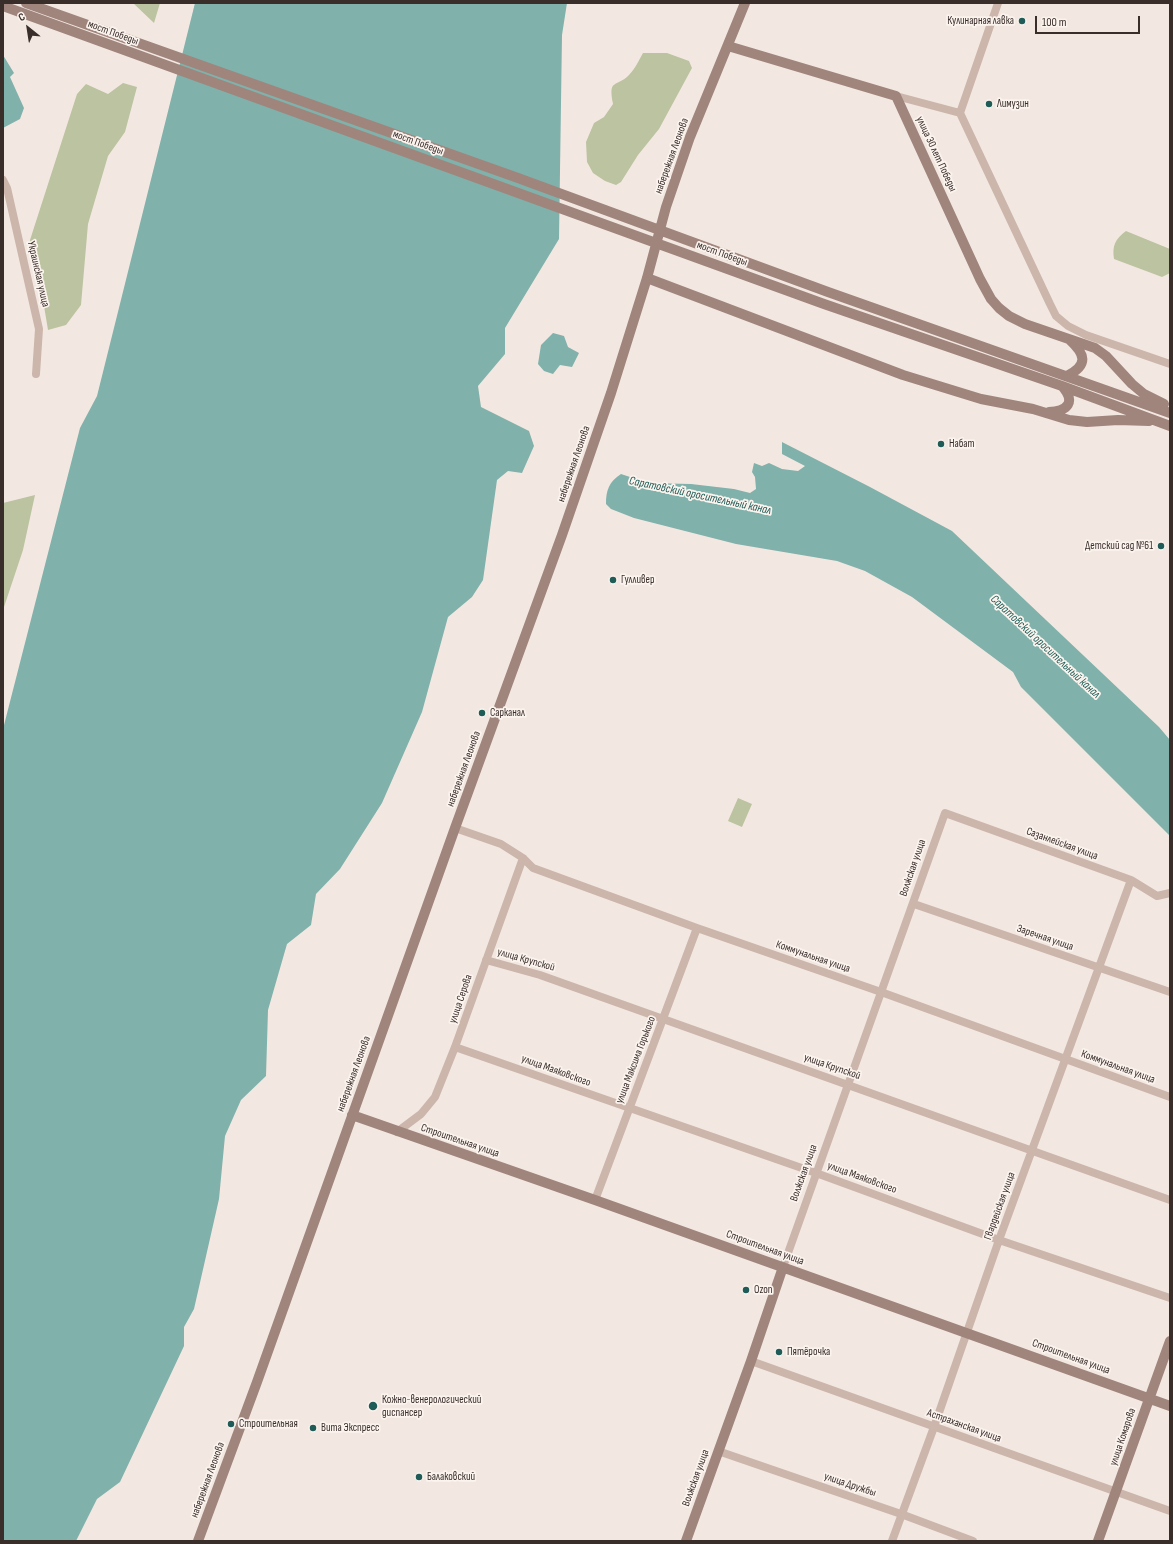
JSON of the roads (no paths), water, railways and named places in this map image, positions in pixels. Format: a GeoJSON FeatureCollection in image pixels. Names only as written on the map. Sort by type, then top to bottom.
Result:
{"type":"FeatureCollection","features":[{"type":"Feature","properties":{"kind":"main road"},"geometry":{"type":"LineString","coordinates":[[26,3],[518,178],[828,292],[1170,413]]}},
{"type":"Feature","properties":{"kind":"main road","name":"набережная Леонова"},"geometry":{"type":"LineString","coordinates":[[198,1541],[257,1382],[455,828],[562,535],[611,393],[647,278],[666,207],[690,137],[745,3]]}},
{"type":"Feature","properties":{"kind":"main road","name":"мост Победы"},"geometry":{"type":"LineString","coordinates":[[3,6],[824,304],[1062,386]]}},
{"type":"Feature","properties":{"kind":"main road"},"geometry":{"type":"LineString","coordinates":[[728,46],[896,96]]}},
{"type":"Feature","properties":{"kind":"main road","name":"улица 30 лет Победы"},"geometry":{"type":"LineString","coordinates":[[896,96],[980,279],[991,299],[1009,316],[1025,324],[1095,348],[1106,356],[1132,384],[1144,394],[1170,407]]}},
{"type":"Feature","properties":{"kind":"main road"},"geometry":{"type":"LineString","coordinates":[[647,278],[903,375],[982,399],[1033,408],[1069,420],[1087,422],[1118,420],[1145,421],[1168,426]]}},
{"type":"Feature","properties":{"kind":"main road"},"geometry":{"type":"LineString","coordinates":[[1067,376],[1079,368],[1083,357],[1081,351],[1070,340]]}},
{"type":"Feature","properties":{"kind":"main road"},"geometry":{"type":"LineString","coordinates":[[1044,412],[1062,410],[1070,402],[1068,392],[1062,386]]}},
{"type":"Feature","properties":{"kind":"main road"},"geometry":{"type":"LineString","coordinates":[[1062,386],[1168,426]]}},
{"type":"Feature","properties":{"kind":"main road","name":"Строительная улица"},"geometry":{"type":"LineString","coordinates":[[352,1115],[967,1332],[1170,1406]]}},
{"type":"Feature","properties":{"kind":"main road","name":"Волжская улица"},"geometry":{"type":"LineString","coordinates":[[687,1541],[783,1267]]}},
{"type":"Feature","properties":{"kind":"main road","name":"улица Комарова"},"geometry":{"type":"LineString","coordinates":[[1098,1541],[1170,1341]]}},
{"type":"Feature","properties":{"kind":"street"},"geometry":{"type":"LineString","coordinates":[[998,3],[960,113],[1056,316],[1068,326],[1086,335],[1170,364]]}},
{"type":"Feature","properties":{"kind":"street"},"geometry":{"type":"LineString","coordinates":[[896,96],[960,113]]}},
{"type":"Feature","properties":{"kind":"street","name":"Украинская улица"},"geometry":{"type":"LineString","coordinates":[[3,180],[7,188],[39,329],[36,374]]}},
{"type":"Feature","properties":{"kind":"street","name":"Сазанлейская улица"},"geometry":{"type":"LineString","coordinates":[[945,812],[1131,880],[1157,896],[1170,892]]}},
{"type":"Feature","properties":{"kind":"street","name":"Волжская улица"},"geometry":{"type":"LineString","coordinates":[[783,1267],[914,904],[945,812]]}},
{"type":"Feature","properties":{"kind":"street","name":"Коммунальная улица"},"geometry":{"type":"LineString","coordinates":[[455,828],[501,844],[523,858],[533,868],[1170,1097]]}},
{"type":"Feature","properties":{"kind":"street","name":"улица Серова"},"geometry":{"type":"LineString","coordinates":[[397,1132],[421,1114],[435,1097],[455,1047],[523,858]]}},
{"type":"Feature","properties":{"kind":"street","name":"Гвардейская улица"},"geometry":{"type":"LineString","coordinates":[[892,1541],[934,1427],[999,1240],[1131,880]]}},
{"type":"Feature","properties":{"kind":"street","name":"Заречная улица"},"geometry":{"type":"LineString","coordinates":[[914,904],[1170,992]]}},
{"type":"Feature","properties":{"kind":"street","name":"улица Максима Горького"},"geometry":{"type":"LineString","coordinates":[[595,1200],[697,928]]}},
{"type":"Feature","properties":{"kind":"street","name":"улица Крупской"},"geometry":{"type":"LineString","coordinates":[[486,960],[540,974],[1170,1200]]}},
{"type":"Feature","properties":{"kind":"street","name":"улица Маяковского"},"geometry":{"type":"LineString","coordinates":[[455,1047],[816,1173],[999,1240],[1170,1298]]}},
{"type":"Feature","properties":{"kind":"street","name":"Астраханская улица"},"geometry":{"type":"LineString","coordinates":[[751,1361],[1170,1511]]}},
{"type":"Feature","properties":{"kind":"street","name":"улица Дружбы"},"geometry":{"type":"LineString","coordinates":[[718,1452],[901,1514],[973,1541]]}},
{"type":"Feature","properties":{"kind":"water"},"geometry":{"type":"Polygon","coordinates":[[[195,3],[567,3],[562,35],[559,239],[505,328],[505,354],[478,386],[481,407],[529,431],[534,446],[522,473],[508,471],[497,480],[483,580],[472,597],[448,617],[422,712],[382,803],[340,869],[316,894],[311,925],[287,944],[268,1010],[266,1076],[241,1100],[225,1136],[219,1199],[194,1309],[184,1327],[184,1346],[120,1482],[97,1499],[76,1541],[3,1541],[3,729],[80,428],[97,396],[195,3]]]}},
{"type":"Feature","properties":{"kind":"water"},"geometry":{"type":"Polygon","coordinates":[[[3,55],[14,73],[10,77],[24,108],[20,119],[3,128],[3,55]]]}},
{"type":"Feature","properties":{"kind":"water"},"geometry":{"type":"Polygon","coordinates":[[[553,333],[564,336],[568,347],[579,353],[572,367],[560,365],[553,374],[544,371],[538,364],[541,345],[553,333]]]}},
{"type":"Feature","properties":{"kind":"water","name":"Саратовский оросительный канал"},"geometry":{"type":"Polygon","coordinates":[[[782,442],[952,531],[1159,727],[1170,740],[1170,836],[1021,687],[1013,672],[912,597],[865,571],[837,561],[736,544],[634,518],[611,509],[606,504],[611,483],[621,474],[648,483],[691,484],[734,489],[750,493],[756,489],[755,477],[752,472],[754,463],[762,466],[769,463],[782,469],[798,471],[805,466],[782,454],[782,442]]]}},
{"type":"Feature","properties":{"kind":"place","name":"Кулинарная лавка"},"geometry":{"type":"Point","coordinates":[1022,21]}},
{"type":"Feature","properties":{"kind":"place","name":"Лимузин"},"geometry":{"type":"Point","coordinates":[989,104]}},
{"type":"Feature","properties":{"kind":"place","name":"Набат"},"geometry":{"type":"Point","coordinates":[941,444]}},
{"type":"Feature","properties":{"kind":"place","name":"Детский сад №61"},"geometry":{"type":"Point","coordinates":[1161,546]}},
{"type":"Feature","properties":{"kind":"place","name":"Гулливер"},"geometry":{"type":"Point","coordinates":[613,580]}},
{"type":"Feature","properties":{"kind":"place","name":"Сарканал"},"geometry":{"type":"Point","coordinates":[482,713]}},
{"type":"Feature","properties":{"kind":"place","name":"Ozon"},"geometry":{"type":"Point","coordinates":[746,1290]}},
{"type":"Feature","properties":{"kind":"place","name":"Пятёрочка"},"geometry":{"type":"Point","coordinates":[779,1352]}},
{"type":"Feature","properties":{"kind":"place","name":"Кожно-венерологический диспансер"},"geometry":{"type":"Point","coordinates":[373,1406]}},
{"type":"Feature","properties":{"kind":"place","name":"Строительная"},"geometry":{"type":"Point","coordinates":[231,1424]}},
{"type":"Feature","properties":{"kind":"place","name":"Вита Экспресс"},"geometry":{"type":"Point","coordinates":[313,1428]}},
{"type":"Feature","properties":{"kind":"place","name":"Балаковский"},"geometry":{"type":"Point","coordinates":[419,1477]}}]}
